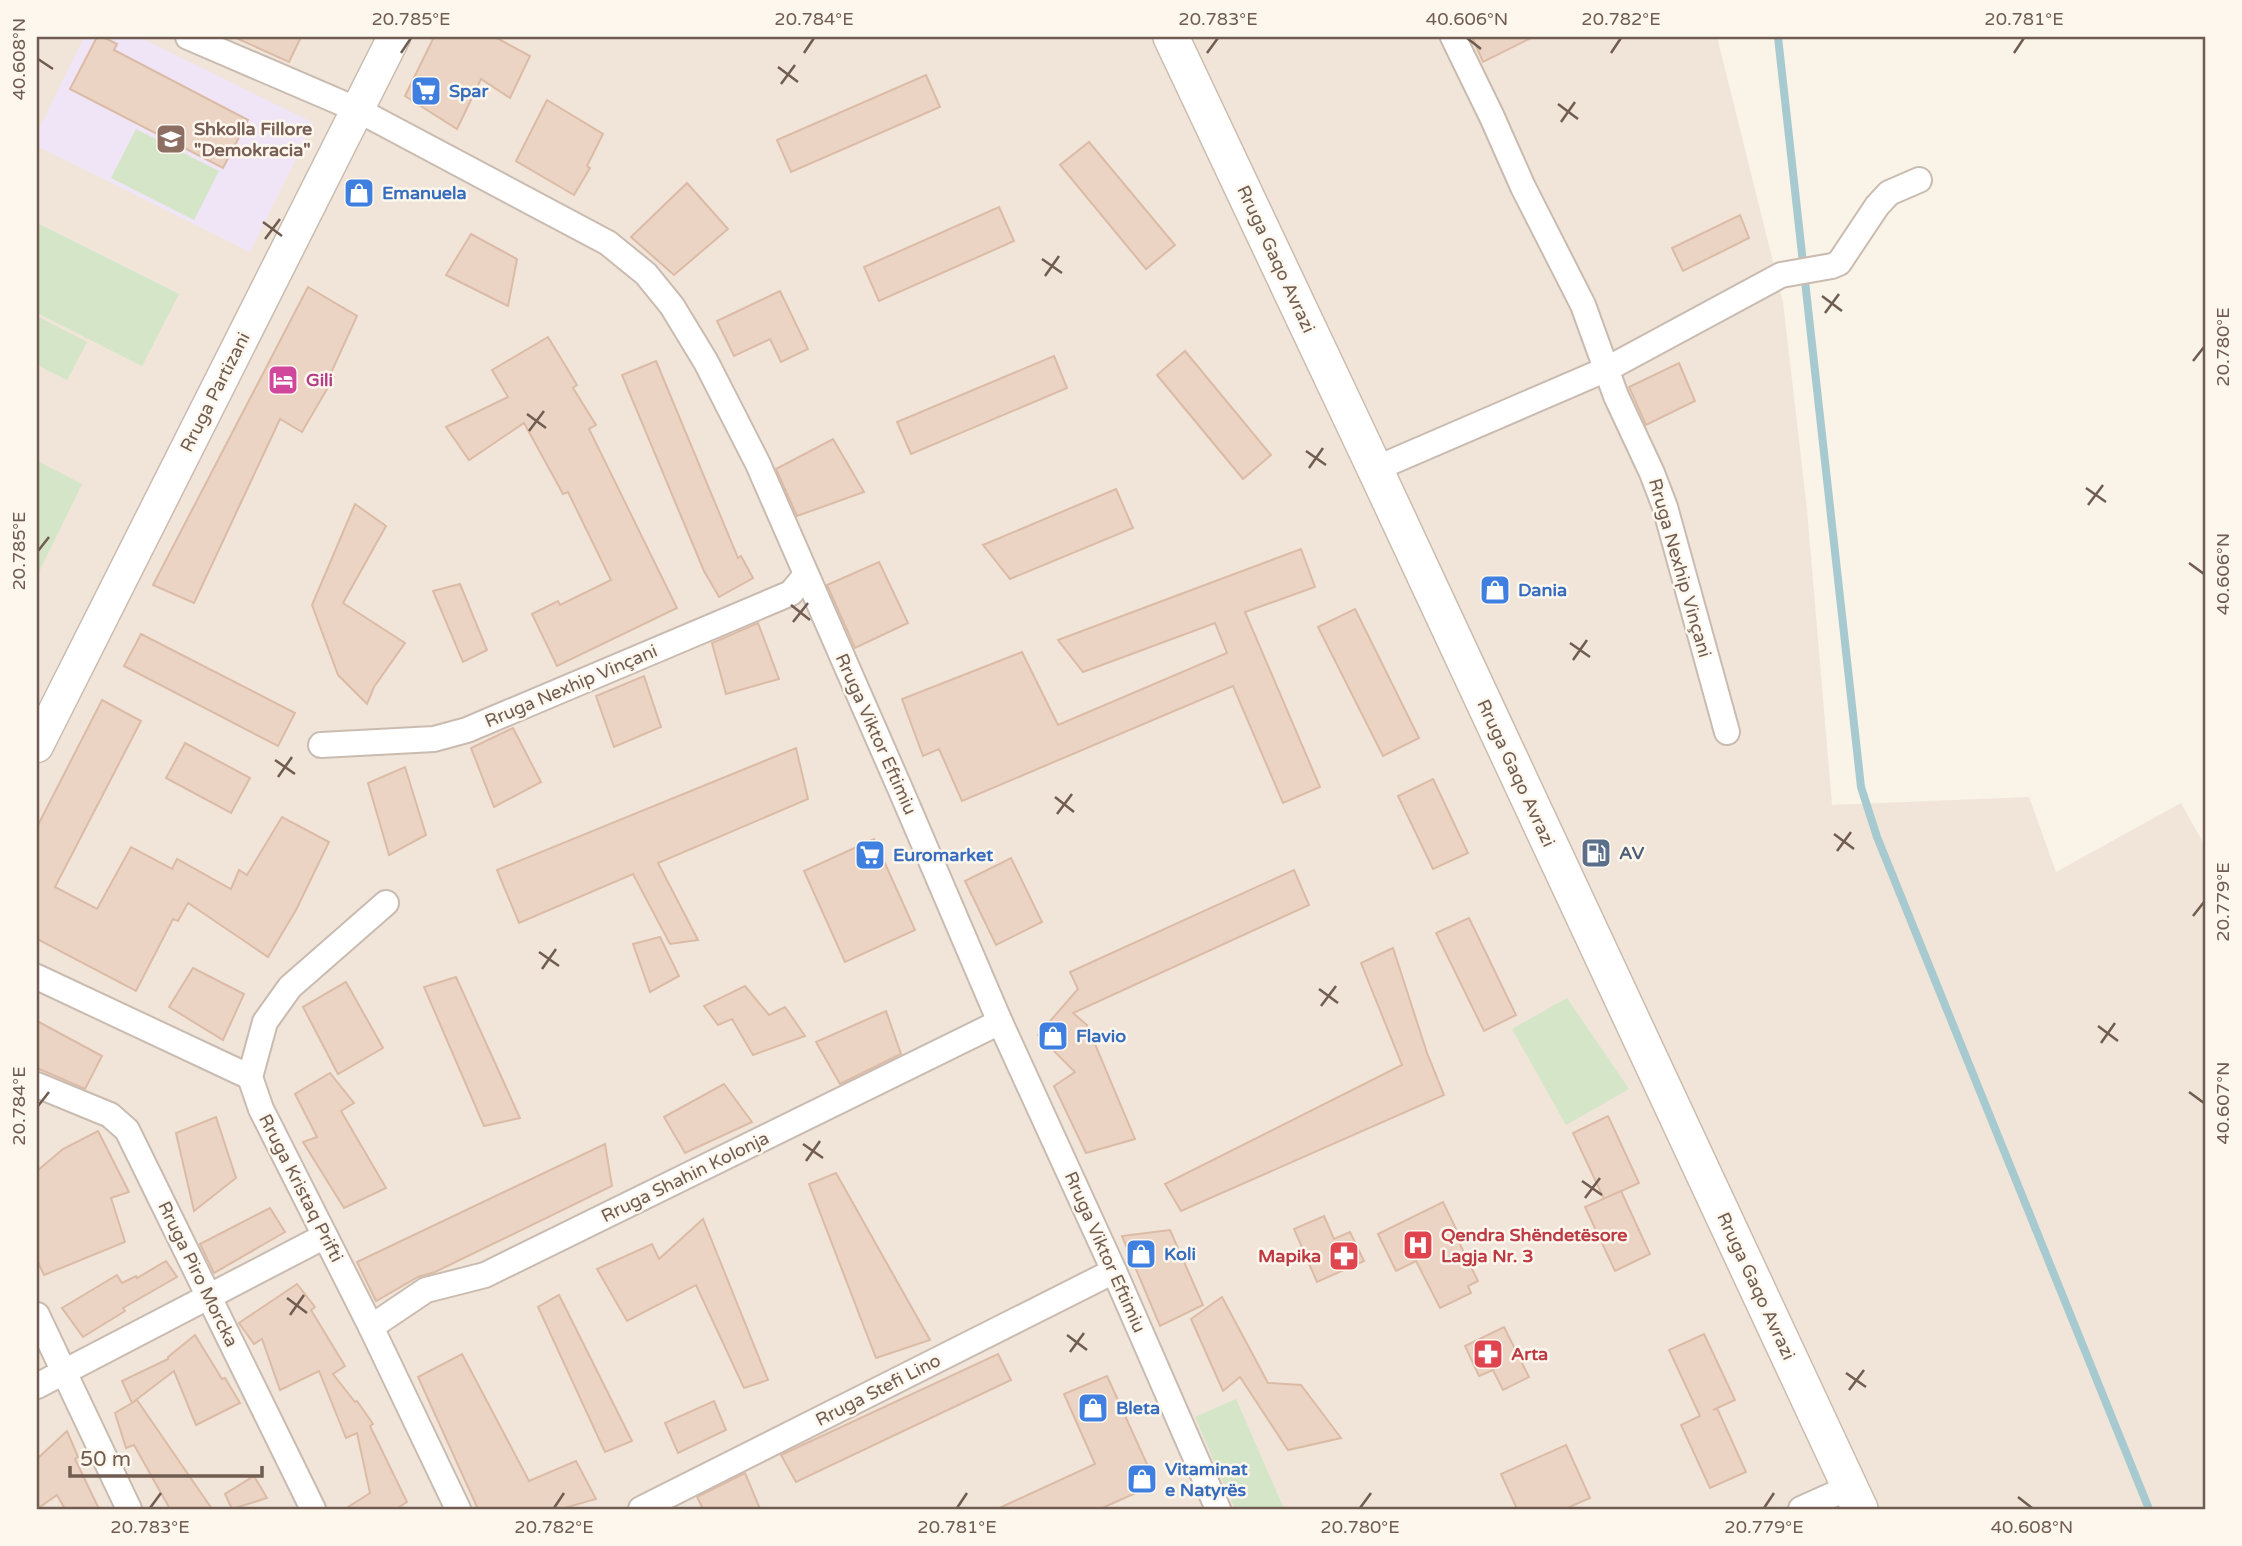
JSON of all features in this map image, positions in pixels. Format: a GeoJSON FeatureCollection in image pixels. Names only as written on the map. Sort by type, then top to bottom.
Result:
{"type":"FeatureCollection","features":[{"type":"Feature","properties":{"kind":"main road","name":"Rruga Gaqo Avrazi"},"geometry":{"type":"LineString","coordinates":[[1171,37],[1855,1498]]}},
{"type":"Feature","properties":{"kind":"street","name":"Rruga Viktor Eftimiu"},"geometry":{"type":"LineString","coordinates":[[188,37],[358,110],[608,243],[646,274],[672,306],[706,362],[758,464],[1000,1022],[1114,1271],[1217,1509]]}},
{"type":"Feature","properties":{"kind":"street","name":"Rruga Partizani"},"geometry":{"type":"LineString","coordinates":[[37,746],[394,37]]}},
{"type":"Feature","properties":{"kind":"street","name":"Rruga Nexhip Vinçani"},"geometry":{"type":"LineString","coordinates":[[1453,37],[1523,187],[1583,305],[1615,396],[1652,473],[1665,507],[1674,548],[1727,732]]}},
{"type":"Feature","properties":{"kind":"street"},"geometry":{"type":"LineString","coordinates":[[1375,468],[1606,369],[1781,275],[1839,263],[1877,206],[1889,193],[1919,180]]}},
{"type":"Feature","properties":{"kind":"street","name":"Rruga Nexhip Vinçani"},"geometry":{"type":"LineString","coordinates":[[321,744],[434,739],[467,730],[791,593],[805,576]]}},
{"type":"Feature","properties":{"kind":"street"},"geometry":{"type":"LineString","coordinates":[[37,977],[250,1077],[265,1022],[290,987],[386,903]]}},
{"type":"Feature","properties":{"kind":"street","name":"Rruga Shahin Kolonja"},"geometry":{"type":"LineString","coordinates":[[371,1327],[426,1290],[485,1275],[1000,1022]]}},
{"type":"Feature","properties":{"kind":"street","name":"Rruga Kristaq Prifti"},"geometry":{"type":"LineString","coordinates":[[250,1077],[261,1109],[371,1327],[458,1509]]}},
{"type":"Feature","properties":{"kind":"street","name":"Rruga Piro Morcka"},"geometry":{"type":"LineString","coordinates":[[37,1085],[110,1115],[127,1130],[313,1509]]}},
{"type":"Feature","properties":{"kind":"street"},"geometry":{"type":"LineString","coordinates":[[37,1386],[325,1236]]}},
{"type":"Feature","properties":{"kind":"street","name":"Rruga Stefi Lino"},"geometry":{"type":"LineString","coordinates":[[641,1509],[1114,1271]]}},
{"type":"Feature","properties":{"kind":"street"},"geometry":{"type":"LineString","coordinates":[[37,1315],[129,1509]]}},
{"type":"Feature","properties":{"kind":"street"},"geometry":{"type":"LineString","coordinates":[[1801,1509],[1855,1498]]}},
{"type":"Feature","properties":{"kind":"shaded area"},"geometry":{"type":"Polygon","coordinates":[[[37,37],[1717,37],[1783,302],[1807,510],[1832,805],[2029,797],[2056,872],[2181,803],[2205,846],[2205,1509],[37,1509],[37,37]]]}},
{"type":"Feature","properties":{"kind":"shaded area","name":"Shkolla Fillore \"Demokracia\""},"geometry":{"type":"Polygon","coordinates":[[[84,37],[139,37],[314,123],[250,252],[37,146],[37,133],[84,37]]]}},
{"type":"Feature","properties":{"kind":"green space"},"geometry":{"type":"Polygon","coordinates":[[[136,129],[219,171],[194,220],[111,178],[136,129]]]}},
{"type":"Feature","properties":{"kind":"green space"},"geometry":{"type":"Polygon","coordinates":[[[39,224],[179,294],[142,366],[37,313],[39,224]]]}},
{"type":"Feature","properties":{"kind":"green space"},"geometry":{"type":"Polygon","coordinates":[[[37,316],[87,342],[67,380],[37,365],[37,316]]]}},
{"type":"Feature","properties":{"kind":"green space"},"geometry":{"type":"Polygon","coordinates":[[[37,461],[82,484],[37,576],[37,461]]]}},
{"type":"Feature","properties":{"kind":"green space"},"geometry":{"type":"Polygon","coordinates":[[[1567,998],[1629,1089],[1566,1125],[1512,1029],[1567,998]]]}},
{"type":"Feature","properties":{"kind":"green space"},"geometry":{"type":"Polygon","coordinates":[[[1236,1399],[1284,1509],[1235,1509],[1195,1417],[1236,1399]]]}},
{"type":"Feature","properties":{"kind":"building"},"geometry":{"type":"Polygon","coordinates":[[[97,37],[117,44],[114,50],[248,120],[223,168],[70,89],[97,37]]]}},
{"type":"Feature","properties":{"kind":"building"},"geometry":{"type":"Polygon","coordinates":[[[234,37],[301,37],[289,62],[234,37]]]}},
{"type":"Feature","properties":{"kind":"building"},"geometry":{"type":"Polygon","coordinates":[[[434,37],[495,37],[530,56],[510,98],[481,79],[457,129],[405,96],[434,37]]]}},
{"type":"Feature","properties":{"kind":"building"},"geometry":{"type":"Polygon","coordinates":[[[1472,37],[1533,37],[1483,62],[1472,37]]]}},
{"type":"Feature","properties":{"kind":"building"},"geometry":{"type":"Polygon","coordinates":[[[926,75],[940,107],[791,172],[777,140],[926,75]]]}},
{"type":"Feature","properties":{"kind":"building"},"geometry":{"type":"Polygon","coordinates":[[[547,100],[603,134],[587,166],[590,168],[574,195],[516,161],[547,100]]]}},
{"type":"Feature","properties":{"kind":"building"},"geometry":{"type":"Polygon","coordinates":[[[1089,142],[1175,245],[1146,269],[1060,165],[1089,142]]]}},
{"type":"Feature","properties":{"kind":"building"},"geometry":{"type":"Polygon","coordinates":[[[687,183],[728,229],[674,275],[631,237],[687,183]]]}},
{"type":"Feature","properties":{"kind":"building"},"geometry":{"type":"Polygon","coordinates":[[[999,207],[1014,241],[879,301],[864,267],[999,207]]]}},
{"type":"Feature","properties":{"kind":"building"},"geometry":{"type":"Polygon","coordinates":[[[1740,215],[1749,238],[1683,271],[1672,248],[1740,215]]]}},
{"type":"Feature","properties":{"kind":"building"},"geometry":{"type":"Polygon","coordinates":[[[471,234],[517,259],[508,306],[446,275],[471,234]]]}},
{"type":"Feature","properties":{"kind":"building"},"geometry":{"type":"Polygon","coordinates":[[[308,287],[357,316],[330,375],[334,377],[302,432],[280,419],[194,603],[153,585],[308,287]]]}},
{"type":"Feature","properties":{"kind":"building"},"geometry":{"type":"Polygon","coordinates":[[[780,291],[808,349],[781,362],[770,339],[734,356],[717,321],[780,291]]]}},
{"type":"Feature","properties":{"kind":"building"},"geometry":{"type":"Polygon","coordinates":[[[548,337],[577,385],[573,388],[596,425],[589,429],[677,608],[557,666],[532,614],[558,601],[560,605],[611,580],[568,492],[563,494],[524,423],[469,460],[446,427],[508,397],[492,370],[548,337]]]}},
{"type":"Feature","properties":{"kind":"building"},"geometry":{"type":"Polygon","coordinates":[[[1185,351],[1271,455],[1243,479],[1157,375],[1185,351]]]}},
{"type":"Feature","properties":{"kind":"building"},"geometry":{"type":"Polygon","coordinates":[[[1054,356],[1067,388],[911,454],[897,422],[1054,356]]]}},
{"type":"Feature","properties":{"kind":"building"},"geometry":{"type":"Polygon","coordinates":[[[656,361],[738,558],[741,556],[753,578],[719,597],[704,571],[622,375],[656,361]]]}},
{"type":"Feature","properties":{"kind":"building"},"geometry":{"type":"Polygon","coordinates":[[[1679,363],[1695,401],[1646,425],[1629,387],[1679,363]]]}},
{"type":"Feature","properties":{"kind":"building"},"geometry":{"type":"Polygon","coordinates":[[[833,439],[864,492],[797,516],[776,469],[833,439]]]}},
{"type":"Feature","properties":{"kind":"building"},"geometry":{"type":"Polygon","coordinates":[[[1116,489],[1133,528],[1010,579],[983,545],[1116,489]]]}},
{"type":"Feature","properties":{"kind":"building"},"geometry":{"type":"Polygon","coordinates":[[[355,504],[386,526],[343,603],[405,643],[374,687],[367,704],[338,675],[312,605],[355,504]]]}},
{"type":"Feature","properties":{"kind":"building"},"geometry":{"type":"Polygon","coordinates":[[[1301,549],[1315,587],[1245,612],[1320,787],[1283,803],[1233,686],[962,801],[939,749],[923,756],[902,699],[1022,652],[1058,725],[1227,653],[1215,623],[1083,672],[1058,640],[1301,549]]]}},
{"type":"Feature","properties":{"kind":"building"},"geometry":{"type":"Polygon","coordinates":[[[879,562],[908,623],[855,648],[827,585],[879,562]]]}},
{"type":"Feature","properties":{"kind":"building"},"geometry":{"type":"Polygon","coordinates":[[[460,584],[487,650],[463,662],[433,591],[460,584]]]}},
{"type":"Feature","properties":{"kind":"building"},"geometry":{"type":"Polygon","coordinates":[[[1355,609],[1419,738],[1383,756],[1318,627],[1355,609]]]}},
{"type":"Feature","properties":{"kind":"building"},"geometry":{"type":"Polygon","coordinates":[[[758,623],[779,679],[726,694],[712,643],[758,623]]]}},
{"type":"Feature","properties":{"kind":"building"},"geometry":{"type":"Polygon","coordinates":[[[141,634],[295,713],[278,746],[124,666],[141,634]]]}},
{"type":"Feature","properties":{"kind":"building"},"geometry":{"type":"Polygon","coordinates":[[[644,676],[661,727],[614,747],[596,696],[644,676]]]}},
{"type":"Feature","properties":{"kind":"building"},"geometry":{"type":"Polygon","coordinates":[[[102,700],[141,721],[55,887],[97,909],[131,847],[172,869],[177,859],[231,889],[239,870],[247,875],[282,817],[329,842],[296,910],[268,957],[188,903],[178,921],[173,919],[136,991],[37,939],[37,827],[102,700]]]}},
{"type":"Feature","properties":{"kind":"building"},"geometry":{"type":"Polygon","coordinates":[[[513,728],[541,782],[494,807],[471,748],[513,728]]]}},
{"type":"Feature","properties":{"kind":"building"},"geometry":{"type":"Polygon","coordinates":[[[185,743],[250,778],[231,813],[166,778],[185,743]]]}},
{"type":"Feature","properties":{"kind":"building"},"geometry":{"type":"Polygon","coordinates":[[[796,748],[808,799],[658,863],[698,940],[670,944],[633,874],[519,923],[497,870],[796,748]]]}},
{"type":"Feature","properties":{"kind":"building"},"geometry":{"type":"Polygon","coordinates":[[[405,767],[426,835],[389,855],[368,783],[405,767]]]}},
{"type":"Feature","properties":{"kind":"building"},"geometry":{"type":"Polygon","coordinates":[[[1433,779],[1468,853],[1433,869],[1398,796],[1433,779]]]}},
{"type":"Feature","properties":{"kind":"building"},"geometry":{"type":"Polygon","coordinates":[[[874,839],[915,930],[845,962],[804,871],[874,839]]]}},
{"type":"Feature","properties":{"kind":"building"},"geometry":{"type":"Polygon","coordinates":[[[1011,858],[1042,922],[996,945],[965,881],[1011,858]]]}},
{"type":"Feature","properties":{"kind":"building"},"geometry":{"type":"Polygon","coordinates":[[[1294,870],[1309,905],[1073,1013],[1087,1025],[1135,1139],[1086,1153],[1054,1086],[1075,1072],[1038,1035],[1078,989],[1070,972],[1294,870]]]}},
{"type":"Feature","properties":{"kind":"building"},"geometry":{"type":"Polygon","coordinates":[[[1469,918],[1516,1015],[1484,1031],[1436,933],[1469,918]]]}},
{"type":"Feature","properties":{"kind":"building"},"geometry":{"type":"Polygon","coordinates":[[[660,937],[679,976],[650,992],[633,944],[660,937]]]}},
{"type":"Feature","properties":{"kind":"building"},"geometry":{"type":"Polygon","coordinates":[[[1393,948],[1427,1053],[1444,1095],[1181,1211],[1165,1184],[1402,1065],[1361,963],[1393,948]]]}},
{"type":"Feature","properties":{"kind":"building"},"geometry":{"type":"Polygon","coordinates":[[[193,968],[244,994],[223,1040],[169,1007],[193,968]]]}},
{"type":"Feature","properties":{"kind":"building"},"geometry":{"type":"Polygon","coordinates":[[[456,977],[520,1118],[484,1126],[424,987],[456,977]]]}},
{"type":"Feature","properties":{"kind":"building"},"geometry":{"type":"Polygon","coordinates":[[[346,982],[383,1048],[338,1074],[303,1007],[346,982]]]}},
{"type":"Feature","properties":{"kind":"building"},"geometry":{"type":"Polygon","coordinates":[[[745,986],[769,1015],[785,1007],[805,1036],[753,1055],[732,1019],[718,1025],[704,1006],[745,986]]]}},
{"type":"Feature","properties":{"kind":"building"},"geometry":{"type":"Polygon","coordinates":[[[886,1011],[901,1054],[840,1084],[816,1042],[886,1011]]]}},
{"type":"Feature","properties":{"kind":"building"},"geometry":{"type":"Polygon","coordinates":[[[37,1021],[102,1056],[85,1089],[37,1068],[37,1021]]]}},
{"type":"Feature","properties":{"kind":"building"},"geometry":{"type":"Polygon","coordinates":[[[330,1073],[354,1103],[341,1111],[386,1188],[344,1208],[303,1142],[317,1137],[295,1094],[330,1073]]]}},
{"type":"Feature","properties":{"kind":"building"},"geometry":{"type":"Polygon","coordinates":[[[724,1084],[752,1122],[685,1153],[664,1117],[724,1084]]]}},
{"type":"Feature","properties":{"kind":"building"},"geometry":{"type":"Polygon","coordinates":[[[1608,1116],[1639,1183],[1604,1199],[1573,1133],[1608,1116]]]}},
{"type":"Feature","properties":{"kind":"building"},"geometry":{"type":"Polygon","coordinates":[[[216,1117],[236,1178],[194,1211],[176,1133],[216,1117]]]}},
{"type":"Feature","properties":{"kind":"building"},"geometry":{"type":"Polygon","coordinates":[[[98,1131],[129,1192],[111,1198],[125,1242],[44,1275],[37,1260],[37,1171],[63,1149],[98,1131]]]}},
{"type":"Feature","properties":{"kind":"building"},"geometry":{"type":"Polygon","coordinates":[[[605,1144],[612,1186],[435,1272],[418,1277],[376,1301],[357,1262],[605,1144]]]}},
{"type":"Feature","properties":{"kind":"building"},"geometry":{"type":"Polygon","coordinates":[[[836,1173],[930,1340],[876,1358],[809,1184],[836,1173]]]}},
{"type":"Feature","properties":{"kind":"building"},"geometry":{"type":"Polygon","coordinates":[[[1621,1191],[1650,1254],[1615,1271],[1585,1207],[1621,1191]]]}},
{"type":"Feature","properties":{"kind":"building","name":"Qendra Shëndetësore Lagja Nr. 3"},"geometry":{"type":"Polygon","coordinates":[[[1443,1202],[1456,1229],[1453,1230],[1478,1281],[1468,1286],[1471,1293],[1440,1308],[1416,1261],[1396,1271],[1378,1234],[1443,1202]]]}},
{"type":"Feature","properties":{"kind":"building"},"geometry":{"type":"Polygon","coordinates":[[[270,1208],[285,1232],[214,1273],[200,1244],[270,1208]]]}},
{"type":"Feature","properties":{"kind":"building"},"geometry":{"type":"Polygon","coordinates":[[[1324,1216],[1334,1239],[1350,1232],[1364,1261],[1317,1282],[1294,1229],[1324,1216]]]}},
{"type":"Feature","properties":{"kind":"building"},"geometry":{"type":"Polygon","coordinates":[[[703,1219],[768,1380],[744,1388],[696,1285],[627,1321],[597,1269],[652,1244],[659,1259],[703,1219]]]}},
{"type":"Feature","properties":{"kind":"building"},"geometry":{"type":"Polygon","coordinates":[[[1170,1230],[1203,1305],[1160,1326],[1122,1236],[1170,1230]]]}},
{"type":"Feature","properties":{"kind":"building"},"geometry":{"type":"Polygon","coordinates":[[[166,1261],[177,1277],[123,1308],[125,1311],[83,1337],[62,1308],[117,1275],[122,1283],[136,1276],[137,1278],[166,1261]]]}},
{"type":"Feature","properties":{"kind":"building"},"geometry":{"type":"Polygon","coordinates":[[[297,1284],[315,1307],[311,1310],[345,1366],[333,1374],[373,1424],[370,1426],[407,1502],[396,1509],[345,1509],[370,1493],[357,1433],[346,1438],[319,1371],[280,1390],[262,1339],[254,1344],[239,1323],[297,1284]]]}},
{"type":"Feature","properties":{"kind":"building"},"geometry":{"type":"Polygon","coordinates":[[[559,1295],[632,1441],[605,1452],[538,1307],[559,1295]]]}},
{"type":"Feature","properties":{"kind":"building"},"geometry":{"type":"Polygon","coordinates":[[[1222,1297],[1268,1383],[1301,1385],[1341,1438],[1288,1450],[1240,1377],[1223,1391],[1191,1319],[1222,1297]]]}},
{"type":"Feature","properties":{"kind":"building"},"geometry":{"type":"Polygon","coordinates":[[[1504,1327],[1529,1377],[1503,1390],[1493,1370],[1479,1376],[1465,1346],[1504,1327]]]}},
{"type":"Feature","properties":{"kind":"building"},"geometry":{"type":"Polygon","coordinates":[[[1704,1334],[1735,1400],[1717,1408],[1746,1472],[1710,1488],[1681,1425],[1700,1416],[1669,1350],[1704,1334]]]}},
{"type":"Feature","properties":{"kind":"building"},"geometry":{"type":"Polygon","coordinates":[[[195,1335],[240,1403],[196,1425],[174,1371],[132,1403],[122,1381],[168,1359],[195,1335]]]}},
{"type":"Feature","properties":{"kind":"building"},"geometry":{"type":"Polygon","coordinates":[[[462,1354],[529,1481],[576,1461],[596,1499],[561,1509],[478,1509],[418,1377],[462,1354]]]}},
{"type":"Feature","properties":{"kind":"building"},"geometry":{"type":"Polygon","coordinates":[[[998,1354],[1011,1380],[796,1482],[781,1455],[998,1354]]]}},
{"type":"Feature","properties":{"kind":"building"},"geometry":{"type":"Polygon","coordinates":[[[1107,1376],[1156,1484],[1100,1509],[997,1509],[1095,1464],[1064,1394],[1107,1376]]]}},
{"type":"Feature","properties":{"kind":"building"},"geometry":{"type":"Polygon","coordinates":[[[137,1400],[212,1509],[170,1509],[134,1445],[126,1448],[115,1413],[137,1400]]]}},
{"type":"Feature","properties":{"kind":"building"},"geometry":{"type":"Polygon","coordinates":[[[714,1401],[726,1430],[678,1453],[665,1423],[714,1401]]]}},
{"type":"Feature","properties":{"kind":"building"},"geometry":{"type":"Polygon","coordinates":[[[67,1431],[78,1457],[75,1459],[99,1509],[65,1509],[57,1495],[37,1509],[37,1459],[67,1431]]]}},
{"type":"Feature","properties":{"kind":"building"},"geometry":{"type":"Polygon","coordinates":[[[1566,1445],[1590,1498],[1565,1509],[1517,1509],[1501,1474],[1566,1445]]]}},
{"type":"Feature","properties":{"kind":"building"},"geometry":{"type":"Polygon","coordinates":[[[745,1473],[760,1509],[703,1509],[697,1497],[745,1473]]]}},
{"type":"Feature","properties":{"kind":"building"},"geometry":{"type":"Polygon","coordinates":[[[254,1476],[267,1498],[232,1509],[225,1494],[254,1476]]]}},
{"type":"Feature","properties":{"kind":"waterway"},"geometry":{"type":"LineString","coordinates":[[1778,37],[1861,787],[1877,837],[2149,1509]]}},
{"type":"Feature","properties":{"kind":"place","name":"Spar"},"geometry":{"type":"Point","coordinates":[426,91]}},
{"type":"Feature","properties":{"kind":"place","name":"Shkolla Fillore \"Demokracia\""},"geometry":{"type":"Point","coordinates":[171,139]}},
{"type":"Feature","properties":{"kind":"place","name":"Emanuela"},"geometry":{"type":"Point","coordinates":[359,193]}},
{"type":"Feature","properties":{"kind":"place","name":"Gili"},"geometry":{"type":"Point","coordinates":[283,380]}},
{"type":"Feature","properties":{"kind":"place","name":"Dania"},"geometry":{"type":"Point","coordinates":[1495,590]}},
{"type":"Feature","properties":{"kind":"place","name":"AV"},"geometry":{"type":"Point","coordinates":[1596,853]}},
{"type":"Feature","properties":{"kind":"place","name":"Euromarket"},"geometry":{"type":"Point","coordinates":[870,855]}},
{"type":"Feature","properties":{"kind":"place","name":"Flavio"},"geometry":{"type":"Point","coordinates":[1053,1036]}},
{"type":"Feature","properties":{"kind":"place","name":"Qendra Shëndetësore Lagja Nr. 3"},"geometry":{"type":"Point","coordinates":[1418,1245]}},
{"type":"Feature","properties":{"kind":"place","name":"Koli"},"geometry":{"type":"Point","coordinates":[1141,1254]}},
{"type":"Feature","properties":{"kind":"place","name":"Mapika"},"geometry":{"type":"Point","coordinates":[1344,1256]}},
{"type":"Feature","properties":{"kind":"place","name":"Arta"},"geometry":{"type":"Point","coordinates":[1488,1354]}},
{"type":"Feature","properties":{"kind":"place","name":"Bleta"},"geometry":{"type":"Point","coordinates":[1093,1408]}},
{"type":"Feature","properties":{"kind":"place","name":"Vitaminat e Natyrës"},"geometry":{"type":"Point","coordinates":[1142,1479]}}]}
